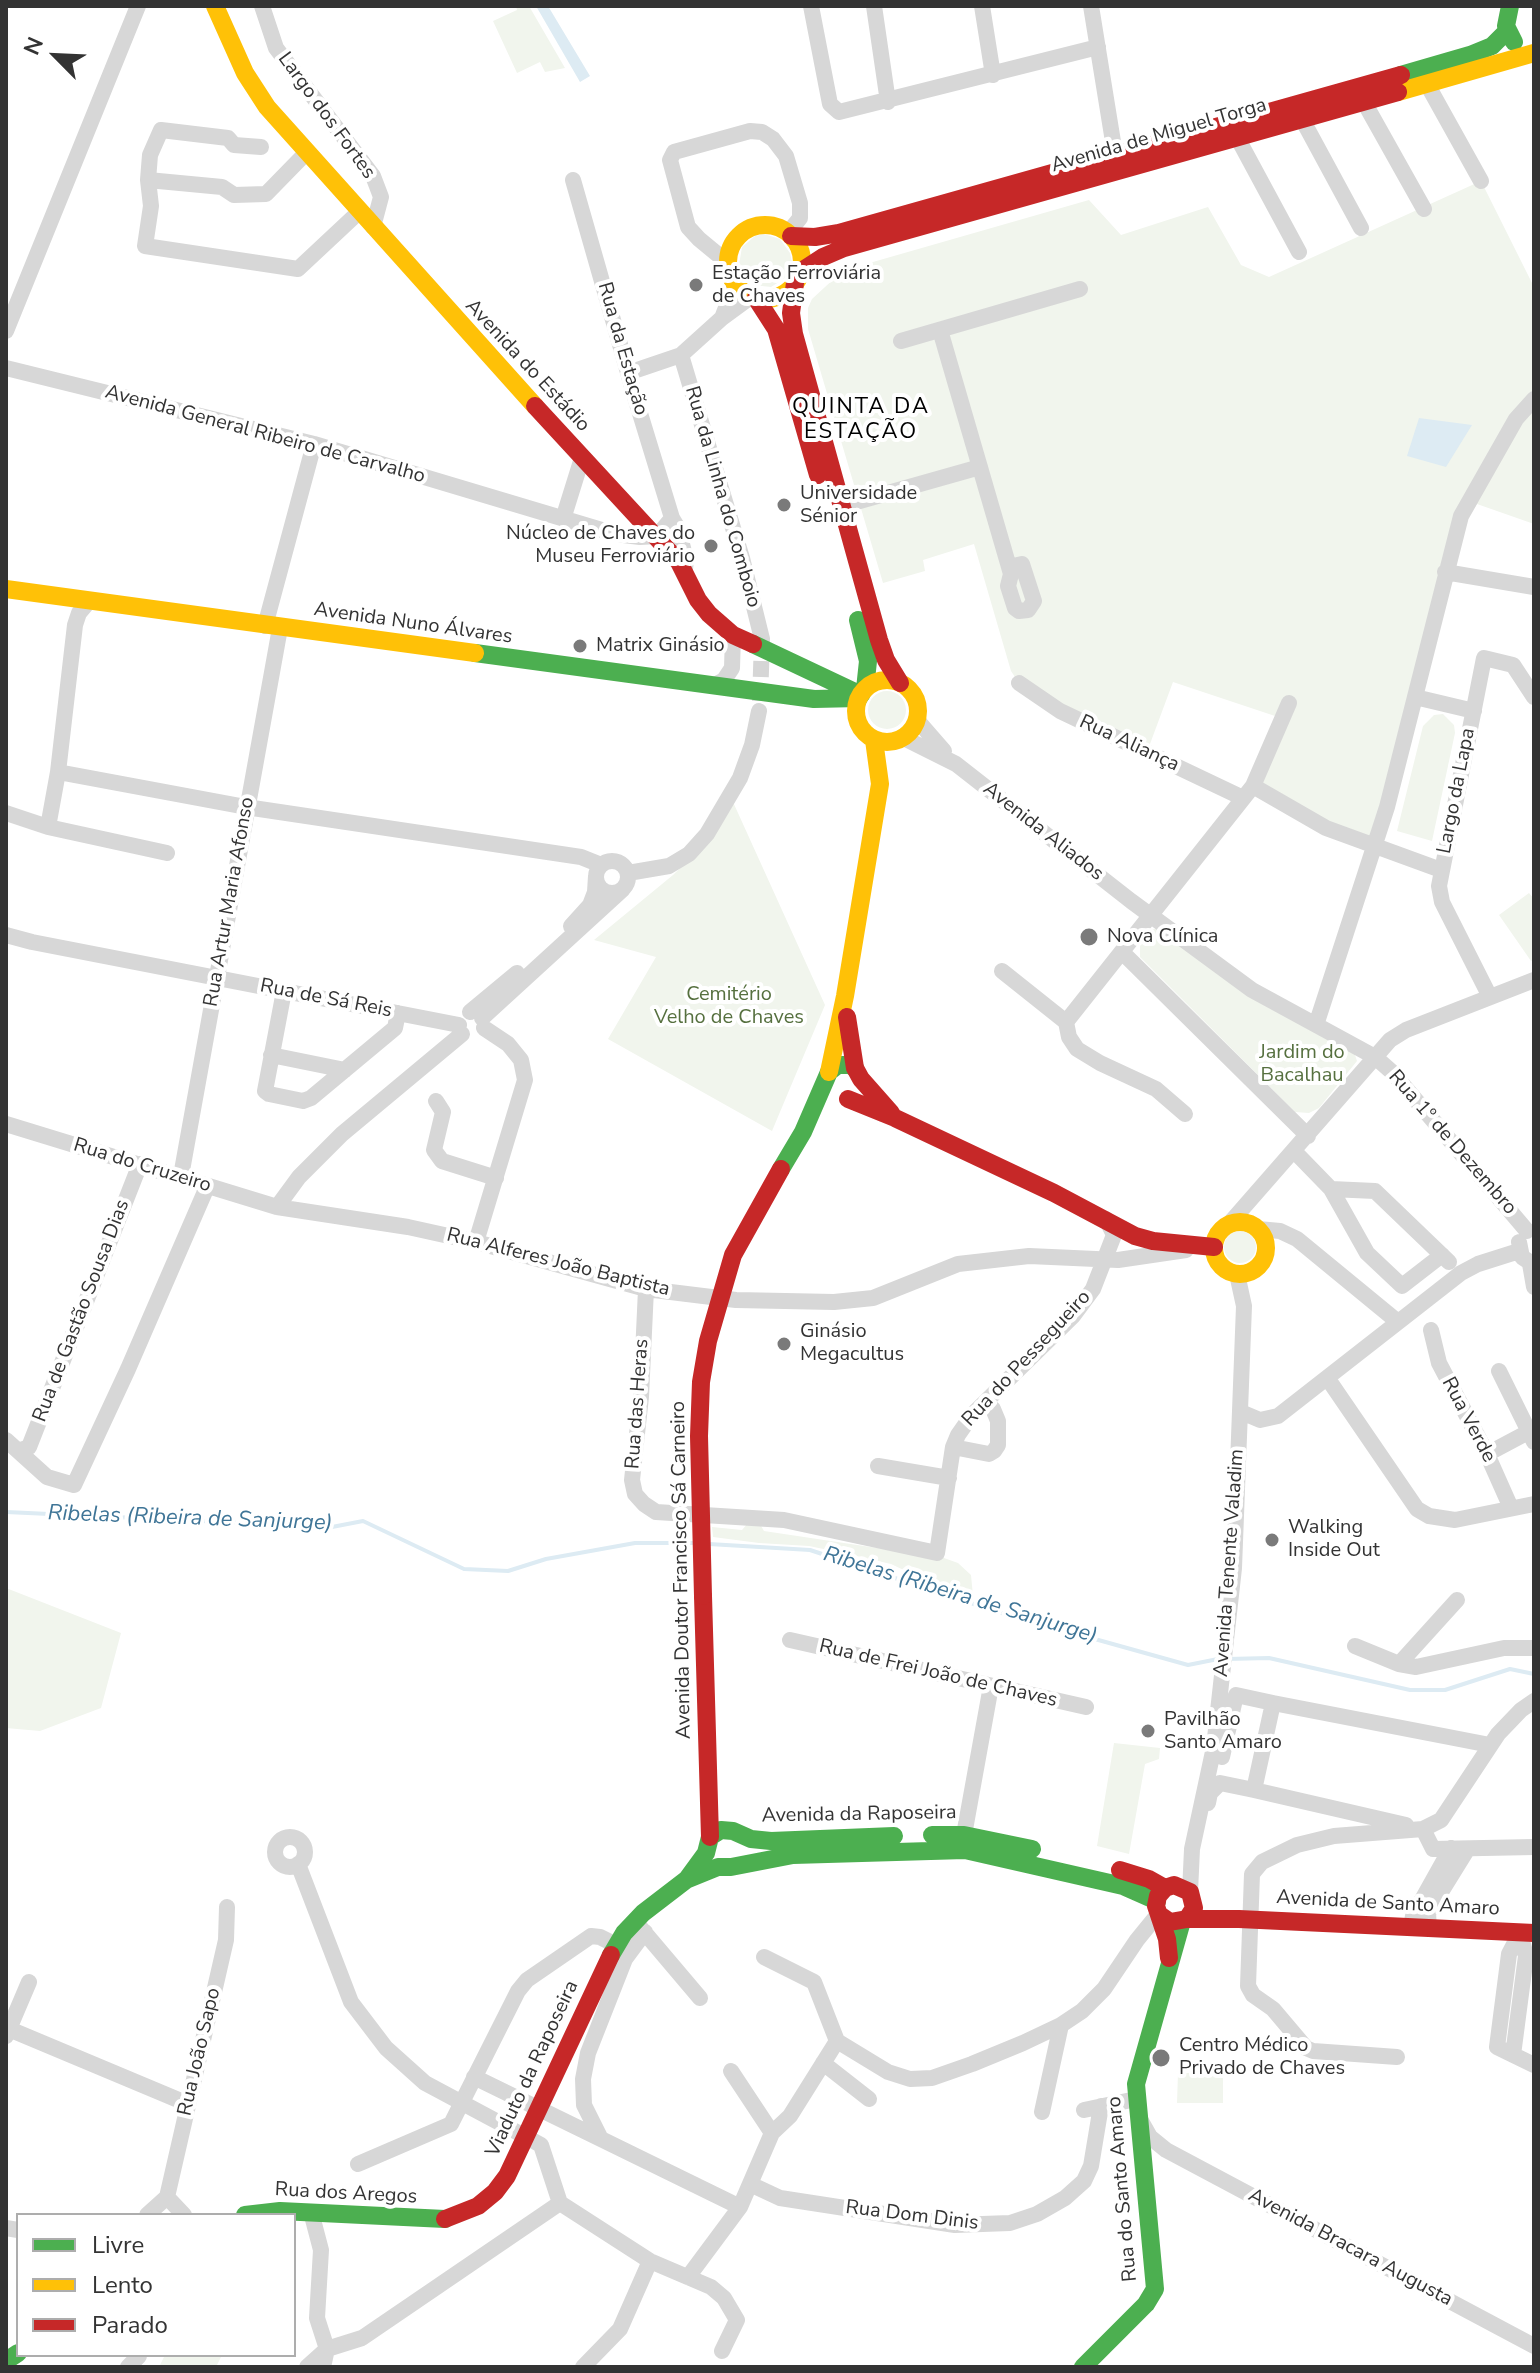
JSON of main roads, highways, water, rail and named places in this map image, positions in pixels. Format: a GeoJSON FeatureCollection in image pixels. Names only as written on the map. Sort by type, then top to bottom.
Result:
{"type":"FeatureCollection","features":[{"type":"Feature","properties":{"kind":"main road","name":"Avenida do Estádio"},"geometry":{"type":"LineString","coordinates":[[211,8],[267,107],[491,360],[657,536],[685,573],[703,607],[733,635],[862,694]]}},
{"type":"Feature","properties":{"kind":"main road"},"geometry":{"type":"LineString","coordinates":[[1506,16],[1518,46],[1534,53]]}},
{"type":"Feature","properties":{"kind":"main road","name":"Avenida de Miguel Torga"},"geometry":{"type":"LineString","coordinates":[[789,234],[815,237],[839,233],[1479,52],[1492,46],[1506,16]]}},
{"type":"Feature","properties":{"kind":"main road","name":"Avenida de Miguel Torga"},"geometry":{"type":"LineString","coordinates":[[798,278],[823,257],[844,248],[1534,53]]}},
{"type":"Feature","properties":{"kind":"main road"},"geometry":{"type":"LineString","coordinates":[[798,278],[777,298],[754,297],[743,292],[735,284],[728,263],[734,242],[751,229],[772,226],[789,234],[801,253],[798,278],[791,313],[794,334],[879,640],[886,660],[917,703],[917,720],[899,740],[880,784],[845,996],[858,1074],[857,1094],[845,1099]]}},
{"type":"Feature","properties":{"kind":"main road"},"geometry":{"type":"LineString","coordinates":[[754,297],[773,322],[780,340],[865,644],[868,668],[856,717]]}},
{"type":"Feature","properties":{"kind":"main road","name":"Avenida Nuno Álvares"},"geometry":{"type":"LineString","coordinates":[[6,589],[814,699]]}},
{"type":"Feature","properties":{"kind":"main road"},"geometry":{"type":"LineString","coordinates":[[814,699],[862,694],[882,681],[900,683]]}},
{"type":"Feature","properties":{"kind":"main road"},"geometry":{"type":"LineString","coordinates":[[814,699],[856,717],[866,734],[874,740],[899,740]]}},
{"type":"Feature","properties":{"kind":"main road"},"geometry":{"type":"LineString","coordinates":[[874,740],[880,784]]}},
{"type":"Feature","properties":{"kind":"main road","name":"Avenida Doutor Francisco Sá Carneiro"},"geometry":{"type":"LineString","coordinates":[[712,1852],[699,1436],[705,1354],[713,1315],[733,1255],[803,1132],[828,1075],[845,996]]}},
{"type":"Feature","properties":{"kind":"main road"},"geometry":{"type":"LineString","coordinates":[[895,1118],[850,1065],[838,1065],[828,1075],[830,1092],[895,1118],[1105,1218],[1129,1234],[1214,1251]]}},
{"type":"Feature","properties":{"kind":"main road","name":"Avenida Doutor Francisco Sá Carneiro"},"geometry":{"type":"LineString","coordinates":[[803,1132],[845,1099]]}},
{"type":"Feature","properties":{"kind":"main road"},"geometry":{"type":"LineString","coordinates":[[1105,1218],[1169,1232],[1204,1232],[1226,1226],[1245,1222],[1258,1229],[1266,1243],[1264,1259],[1253,1271],[1237,1274],[1223,1268],[1214,1251],[1215,1241],[1226,1226]]}},
{"type":"Feature","properties":{"kind":"main road","name":"Avenida Doutor Francisco Sá Carneiro"},"geometry":{"type":"LineString","coordinates":[[709,1790],[718,1811],[736,1834]]}},
{"type":"Feature","properties":{"kind":"main road","name":"Avenida da Raposeira"},"geometry":{"type":"LineString","coordinates":[[721,1830],[771,1841],[964,1835],[1127,1872],[1162,1901],[1123,1886],[965,1850],[801,1854],[725,1868],[712,1852],[721,1830]]}},
{"type":"Feature","properties":{"kind":"main road","name":"Avenida da Raposeira"},"geometry":{"type":"LineString","coordinates":[[736,1834],[745,1847],[737,1864]]}},
{"type":"Feature","properties":{"kind":"main road","name":"Viaduto da Raposeira"},"geometry":{"type":"LineString","coordinates":[[445,2219],[478,2206],[495,2192],[507,2176],[614,1950],[640,1927],[656,1901],[686,1880],[712,1852]]}},
{"type":"Feature","properties":{"kind":"main road"},"geometry":{"type":"LineString","coordinates":[[1180,1885],[1191,1894],[1194,1908],[1185,1920],[1170,1922],[1162,1901],[1180,1885]]}},
{"type":"Feature","properties":{"kind":"main road","name":"Avenida de Santo Amaro"},"geometry":{"type":"LineString","coordinates":[[1191,1894],[1214,1909],[1244,1919]]}},
{"type":"Feature","properties":{"kind":"main road","name":"Rua do Santo Amaro"},"geometry":{"type":"LineString","coordinates":[[1162,1901],[1169,1962]]}},
{"type":"Feature","properties":{"kind":"main road","name":"Avenida de Santo Amaro"},"geometry":{"type":"LineString","coordinates":[[1185,1920],[1244,1919],[1527,1933]]}},
{"type":"Feature","properties":{"kind":"main road","name":"Rua do Santo Amaro"},"geometry":{"type":"LineString","coordinates":[[1083,2367],[1136,2315],[1150,2298],[1155,2284],[1138,2107],[1140,2069],[1169,1962],[1185,1920]]}},
{"type":"Feature","properties":{"kind":"main road","name":"Rua dos Aregos"},"geometry":{"type":"LineString","coordinates":[[296,2215],[445,2219]]}},
{"type":"Feature","properties":{"kind":"waterway","name":"Ribelas (Ribeira de Sanjurge)"},"geometry":{"type":"LineString","coordinates":[[6,1512],[332,1527],[363,1521],[464,1569],[508,1571],[546,1559],[635,1543],[696,1543]]}},
{"type":"Feature","properties":{"kind":"waterway","name":"Ribelas (Ribeira de Sanjurge)"},"geometry":{"type":"LineString","coordinates":[[709,1544],[810,1550],[998,1612],[1188,1665],[1218,1659]]}},
{"type":"Feature","properties":{"kind":"waterway","name":"Ribelas (Ribeira de Sanjurge)"},"geometry":{"type":"LineString","coordinates":[[1227,1659],[1269,1658],[1410,1690],[1445,1690],[1510,1669],[1534,1674]]}},
{"type":"Feature","properties":{"kind":"tunnel"},"geometry":{"type":"LineString","coordinates":[[760,701],[762,640]]}},
{"type":"Feature","properties":{"kind":"place","name":"Estação Ferroviária de Chaves"},"geometry":{"type":"Point","coordinates":[696,285]}},
{"type":"Feature","properties":{"kind":"place","name":"Universidade Sénior"},"geometry":{"type":"Point","coordinates":[784,505]}},
{"type":"Feature","properties":{"kind":"place","name":"Núcleo de Chaves do Museu Ferroviário"},"geometry":{"type":"Point","coordinates":[711,546]}},
{"type":"Feature","properties":{"kind":"place","name":"Matrix Ginásio"},"geometry":{"type":"Point","coordinates":[580,646]}},
{"type":"Feature","properties":{"kind":"place","name":"Nova Clínica"},"geometry":{"type":"Point","coordinates":[1089,937]}},
{"type":"Feature","properties":{"kind":"place","name":"Ginásio Megacultus"},"geometry":{"type":"Point","coordinates":[784,1344]}},
{"type":"Feature","properties":{"kind":"place","name":"Walking Inside Out"},"geometry":{"type":"Point","coordinates":[1272,1540]}},
{"type":"Feature","properties":{"kind":"place","name":"Pavilhão Santo Amaro"},"geometry":{"type":"Point","coordinates":[1148,1731]}},
{"type":"Feature","properties":{"kind":"place","name":"Centro Médico Privado de Chaves"},"geometry":{"type":"Point","coordinates":[1161,2058]}},
{"type":"Feature","properties":{"kind":"district","name":"QUINTA DA ESTAÇÃO"},"geometry":{"type":"Point","coordinates":[861,420]}},
{"type":"Feature","properties":{"kind":"park label","name":"Cemitério Velho de Chaves"},"geometry":{"type":"Point","coordinates":[729,1006]}},
{"type":"Feature","properties":{"kind":"park label","name":"Jardim do Bacalhau"},"geometry":{"type":"Point","coordinates":[1302,1064]}}]}
